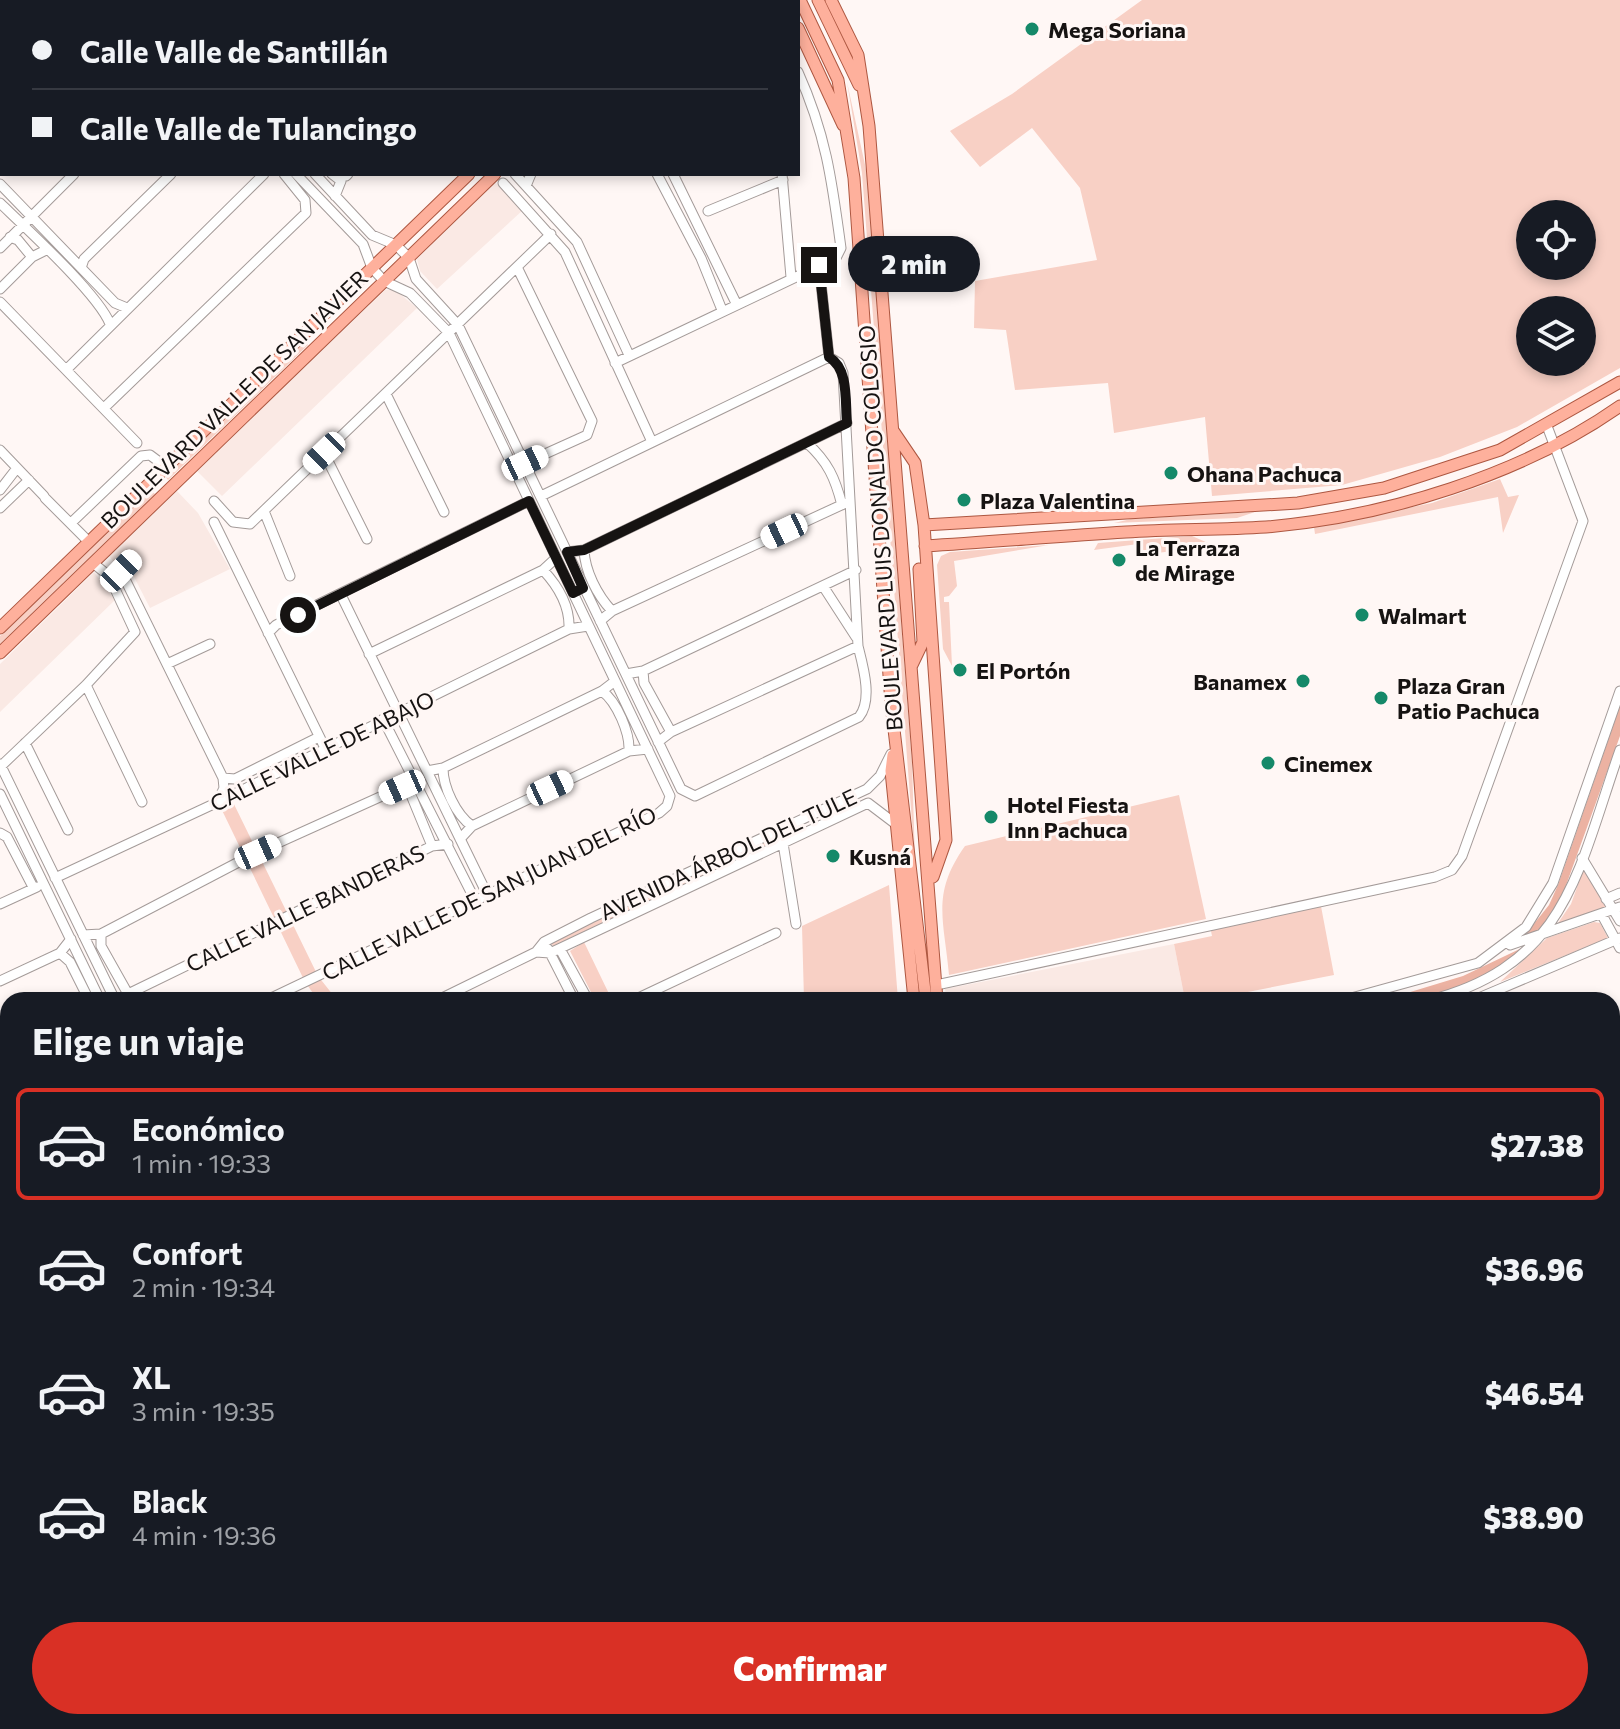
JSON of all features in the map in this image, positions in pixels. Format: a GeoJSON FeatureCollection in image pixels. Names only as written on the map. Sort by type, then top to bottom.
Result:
{"type":"FeatureCollection","features":[{"type":"Feature","properties":{"kind":"main road","name":"BOULEVARD LUIS DONALDO COLOSIO"},"geometry":{"type":"LineString","coordinates":[[800,0],[825,52],[844,104],[854,178],[894,726],[925,992]]}},
{"type":"Feature","properties":{"kind":"main road","name":"BOULEVARD LUIS DONALDO COLOSIO"},"geometry":{"type":"LineString","coordinates":[[818,0],[863,93]]}},
{"type":"Feature","properties":{"kind":"main road","name":"BOULEVARD LUIS DONALDO COLOSIO"},"geometry":{"type":"LineString","coordinates":[[831,0],[858,55],[869,126],[912,665],[917,770],[940,992]]}},
{"type":"Feature","properties":{"kind":"main road","name":"BOULEVARD LUIS DONALDO COLOSIO"},"geometry":{"type":"LineString","coordinates":[[800,32],[848,137]]}},
{"type":"Feature","properties":{"kind":"main road","name":"BOULEVARD VALLE DE SAN JAVIER"},"geometry":{"type":"LineString","coordinates":[[0,628],[467,176]]}},
{"type":"Feature","properties":{"kind":"main road","name":"BOULEVARD VALLE DE SAN JAVIER"},"geometry":{"type":"LineString","coordinates":[[0,653],[384,281],[499,178]]}},
{"type":"Feature","properties":{"kind":"main road"},"geometry":{"type":"LineString","coordinates":[[308,330],[321,343]]}},
{"type":"Feature","properties":{"kind":"main road"},"geometry":{"type":"LineString","coordinates":[[924,525],[1298,503],[1407,481],[1500,450],[1620,382]]}},
{"type":"Feature","properties":{"kind":"main road"},"geometry":{"type":"LineString","coordinates":[[925,546],[1128,532],[1266,527],[1315,521],[1470,482],[1555,445],[1620,406]]}},
{"type":"Feature","properties":{"kind":"main road"},"geometry":{"type":"LineString","coordinates":[[893,432],[915,463],[924,525],[946,840],[930,882]]}},
{"type":"Feature","properties":{"kind":"main road"},"geometry":{"type":"LineString","coordinates":[[1407,481],[1412,498]]}},
{"type":"Feature","properties":{"kind":"main road"},"geometry":{"type":"LineString","coordinates":[[912,665],[923,642],[919,557],[925,546]]}},
{"type":"Feature","properties":{"kind":"main road","name":"BOULEVARD LUIS DONALDO COLOSIO"},"geometry":{"type":"LineString","coordinates":[[894,726],[891,771],[913,992]]}},
{"type":"Feature","properties":{"kind":"main road","name":"BOULEVARD LUIS DONALDO COLOSIO"},"geometry":{"type":"LineString","coordinates":[[930,882],[939,992]]}},
{"type":"Feature","properties":{"kind":"street"},"geometry":{"type":"LineString","coordinates":[[615,363],[836,258],[841,248],[829,156],[816,112],[800,76]]}},
{"type":"Feature","properties":{"kind":"street"},"geometry":{"type":"LineString","coordinates":[[0,248],[72,176]]}},
{"type":"Feature","properties":{"kind":"street"},"geometry":{"type":"LineString","coordinates":[[80,284],[84,259],[169,176]]}},
{"type":"Feature","properties":{"kind":"street"},"geometry":{"type":"LineString","coordinates":[[66,370],[262,176]]}},
{"type":"Feature","properties":{"kind":"street"},"geometry":{"type":"LineString","coordinates":[[104,408],[306,213],[305,200],[286,176]]}},
{"type":"Feature","properties":{"kind":"street"},"geometry":{"type":"LineString","coordinates":[[298,176],[363,244],[372,268],[384,281],[401,287],[449,333],[556,558],[600,621],[658,742],[687,794],[695,796],[859,717],[865,707],[858,643],[856,570],[846,503],[847,423],[843,373],[839,363],[829,357]]}},
{"type":"Feature","properties":{"kind":"street"},"geometry":{"type":"LineString","coordinates":[[317,176],[372,235],[396,245],[409,258],[414,275],[458,325],[567,552],[588,626],[648,749],[629,751],[472,826],[460,839]]}},
{"type":"Feature","properties":{"kind":"street"},"geometry":{"type":"LineString","coordinates":[[517,176],[577,242],[629,355]]}},
{"type":"Feature","properties":{"kind":"street"},"geometry":{"type":"LineString","coordinates":[[526,186],[530,176]]}},
{"type":"Feature","properties":{"kind":"street"},"geometry":{"type":"LineString","coordinates":[[658,176],[695,245],[722,310]]}},
{"type":"Feature","properties":{"kind":"street"},"geometry":{"type":"LineString","coordinates":[[674,176],[736,303]]}},
{"type":"Feature","properties":{"kind":"street"},"geometry":{"type":"LineString","coordinates":[[335,196],[345,177]]}},
{"type":"Feature","properties":{"kind":"street"},"geometry":{"type":"LineString","coordinates":[[708,211],[782,177],[791,277]]}},
{"type":"Feature","properties":{"kind":"street"},"geometry":{"type":"LineString","coordinates":[[499,178],[565,252],[652,442]]}},
{"type":"Feature","properties":{"kind":"street"},"geometry":{"type":"LineString","coordinates":[[0,184],[115,303],[127,308]]}},
{"type":"Feature","properties":{"kind":"street"},"geometry":{"type":"LineString","coordinates":[[0,203],[106,312],[110,324]]}},
{"type":"Feature","properties":{"kind":"street"},"geometry":{"type":"LineString","coordinates":[[214,501],[233,522],[250,524],[551,234]]}},
{"type":"Feature","properties":{"kind":"street"},"geometry":{"type":"LineString","coordinates":[[363,244],[372,235]]}},
{"type":"Feature","properties":{"kind":"street"},"geometry":{"type":"LineString","coordinates":[[10,237],[18,240],[32,257]]}},
{"type":"Feature","properties":{"kind":"street"},"geometry":{"type":"LineString","coordinates":[[0,289],[32,257],[46,250]]}},
{"type":"Feature","properties":{"kind":"street"},"geometry":{"type":"LineString","coordinates":[[819,265],[829,357]]}},
{"type":"Feature","properties":{"kind":"street"},"geometry":{"type":"LineString","coordinates":[[517,267],[592,421],[587,435],[525,463]]}},
{"type":"Feature","properties":{"kind":"street"},"geometry":{"type":"LineString","coordinates":[[401,287],[414,275]]}},
{"type":"Feature","properties":{"kind":"street"},"geometry":{"type":"LineString","coordinates":[[0,302],[137,443]]}},
{"type":"Feature","properties":{"kind":"street"},"geometry":{"type":"LineString","coordinates":[[541,496],[829,357]]}},
{"type":"Feature","properties":{"kind":"street"},"geometry":{"type":"LineString","coordinates":[[386,394],[444,512]]}},
{"type":"Feature","properties":{"kind":"street"},"geometry":{"type":"LineString","coordinates":[[567,552],[584,550],[847,423]]}},
{"type":"Feature","properties":{"kind":"street"},"geometry":{"type":"LineString","coordinates":[[941,984],[1435,877],[1452,870],[1462,856],[1583,521],[1547,426]]}},
{"type":"Feature","properties":{"kind":"street"},"geometry":{"type":"LineString","coordinates":[[807,443],[834,474],[846,503]]}},
{"type":"Feature","properties":{"kind":"street"},"geometry":{"type":"LineString","coordinates":[[0,450],[89,542]]}},
{"type":"Feature","properties":{"kind":"street"},"geometry":{"type":"LineString","coordinates":[[71,523],[146,453],[166,467]]}},
{"type":"Feature","properties":{"kind":"street"},"geometry":{"type":"LineString","coordinates":[[324,453],[367,539]]}},
{"type":"Feature","properties":{"kind":"street"},"geometry":{"type":"LineString","coordinates":[[0,490],[17,468]]}},
{"type":"Feature","properties":{"kind":"street"},"geometry":{"type":"LineString","coordinates":[[0,508],[29,480]]}},
{"type":"Feature","properties":{"kind":"street"},"geometry":{"type":"LineString","coordinates":[[268,633],[529,501]]}},
{"type":"Feature","properties":{"kind":"street"},"geometry":{"type":"LineString","coordinates":[[600,621],[612,611],[846,503]]}},
{"type":"Feature","properties":{"kind":"street"},"geometry":{"type":"LineString","coordinates":[[264,511],[290,576]]}},
{"type":"Feature","properties":{"kind":"street"},"geometry":{"type":"LineString","coordinates":[[214,522],[325,748]]}},
{"type":"Feature","properties":{"kind":"street"},"geometry":{"type":"LineString","coordinates":[[584,550],[585,562],[596,588],[612,611]]}},
{"type":"Feature","properties":{"kind":"street"},"geometry":{"type":"LineString","coordinates":[[369,654],[543,570],[556,558]]}},
{"type":"Feature","properties":{"kind":"street"},"geometry":{"type":"LineString","coordinates":[[133,559],[121,571],[223,778],[224,788],[218,802]]}},
{"type":"Feature","properties":{"kind":"street"},"geometry":{"type":"LineString","coordinates":[[93,563],[109,576],[135,632],[86,685],[0,765],[111,992]]}},
{"type":"Feature","properties":{"kind":"street"},"geometry":{"type":"LineString","coordinates":[[543,570],[553,580],[569,615],[569,629]]}},
{"type":"Feature","properties":{"kind":"street"},"geometry":{"type":"LineString","coordinates":[[626,674],[643,671],[856,570]]}},
{"type":"Feature","properties":{"kind":"street"},"geometry":{"type":"LineString","coordinates":[[823,586],[858,643]]}},
{"type":"Feature","properties":{"kind":"street"},"geometry":{"type":"LineString","coordinates":[[341,595],[487,894]]}},
{"type":"Feature","properties":{"kind":"street","name":"CALLE VALLE DE ABAJO"},"geometry":{"type":"LineString","coordinates":[[55,878],[218,802],[569,629],[588,626]]}},
{"type":"Feature","properties":{"kind":"street"},"geometry":{"type":"LineString","coordinates":[[658,742],[671,732],[858,643]]}},
{"type":"Feature","properties":{"kind":"street"},"geometry":{"type":"LineString","coordinates":[[167,664],[210,644]]}},
{"type":"Feature","properties":{"kind":"street"},"geometry":{"type":"LineString","coordinates":[[643,671],[644,683],[671,732]]}},
{"type":"Feature","properties":{"kind":"street"},"geometry":{"type":"LineString","coordinates":[[427,771],[443,768],[602,691],[615,681]]}},
{"type":"Feature","properties":{"kind":"street"},"geometry":{"type":"LineString","coordinates":[[86,685],[142,802]]}},
{"type":"Feature","properties":{"kind":"street"},"geometry":{"type":"LineString","coordinates":[[602,691],[610,697],[629,740],[629,751]]}},
{"type":"Feature","properties":{"kind":"street"},"geometry":{"type":"LineString","coordinates":[[1375,992],[1478,963],[1504,947],[1537,913],[1553,883],[1620,691]]}},
{"type":"Feature","properties":{"kind":"street"},"geometry":{"type":"LineString","coordinates":[[631,714],[643,708]]}},
{"type":"Feature","properties":{"kind":"street"},"geometry":{"type":"LineString","coordinates":[[383,719],[475,900]]}},
{"type":"Feature","properties":{"kind":"street","name":"CALLE VALLE DE ABAJO"},"geometry":{"type":"LineString","coordinates":[[223,778],[235,779],[319,737]]}},
{"type":"Feature","properties":{"kind":"street"},"geometry":{"type":"LineString","coordinates":[[25,743],[68,830]]}},
{"type":"Feature","properties":{"kind":"street","name":"AVENIDA ÁRBOL DEL TULE"},"geometry":{"type":"LineString","coordinates":[[544,942],[867,789],[880,776],[894,747]]}},
{"type":"Feature","properties":{"kind":"street","name":"CALLE VALLE DE SAN JUAN DEL RÍO"},"geometry":{"type":"LineString","coordinates":[[284,992],[659,813],[667,806],[670,796],[648,749]]}},
{"type":"Feature","properties":{"kind":"street"},"geometry":{"type":"LineString","coordinates":[[1461,992],[1508,968],[1543,935],[1558,915],[1582,858],[1620,750]]}},
{"type":"Feature","properties":{"kind":"street"},"geometry":{"type":"LineString","coordinates":[[443,768],[443,780],[462,820],[472,826]]}},
{"type":"Feature","properties":{"kind":"street"},"geometry":{"type":"LineString","coordinates":[[83,935],[101,934],[258,852],[402,787],[414,777]]}},
{"type":"Feature","properties":{"kind":"street"},"geometry":{"type":"LineString","coordinates":[[402,787],[411,795],[432,846]]}},
{"type":"Feature","properties":{"kind":"street"},"geometry":{"type":"LineString","coordinates":[[867,789],[868,803]]}},
{"type":"Feature","properties":{"kind":"street"},"geometry":{"type":"LineString","coordinates":[[0,794],[97,992]]}},
{"type":"Feature","properties":{"kind":"street","name":"AVENIDA ÁRBOL DEL TULE"},"geometry":{"type":"LineString","coordinates":[[555,951],[868,803],[897,825]]}},
{"type":"Feature","properties":{"kind":"street"},"geometry":{"type":"LineString","coordinates":[[431,811],[443,805]]}},
{"type":"Feature","properties":{"kind":"street"},"geometry":{"type":"LineString","coordinates":[[793,822],[797,835]]}},
{"type":"Feature","properties":{"kind":"street"},"geometry":{"type":"LineString","coordinates":[[779,829],[796,924]]}},
{"type":"Feature","properties":{"kind":"street"},"geometry":{"type":"LineString","coordinates":[[0,833],[7,837],[33,887]]}},
{"type":"Feature","properties":{"kind":"street","name":"CALLE VALLE BANDERAS"},"geometry":{"type":"LineString","coordinates":[[135,992],[432,846],[448,844]]}},
{"type":"Feature","properties":{"kind":"street"},"geometry":{"type":"LineString","coordinates":[[1582,858],[1606,899],[1617,909],[1620,921]]}},
{"type":"Feature","properties":{"kind":"street"},"geometry":{"type":"LineString","coordinates":[[0,904],[33,887],[44,887]]}},
{"type":"Feature","properties":{"kind":"street"},"geometry":{"type":"LineString","coordinates":[[1606,899],[1620,893]]}},
{"type":"Feature","properties":{"kind":"street"},"geometry":{"type":"LineString","coordinates":[[1504,947],[1617,909]]}},
{"type":"Feature","properties":{"kind":"street"},"geometry":{"type":"LineString","coordinates":[[1493,992],[1619,942],[1602,915]]}},
{"type":"Feature","properties":{"kind":"street"},"geometry":{"type":"LineString","coordinates":[[651,992],[776,933]]}},
{"type":"Feature","properties":{"kind":"street"},"geometry":{"type":"LineString","coordinates":[[101,934],[101,946],[123,992]]}},
{"type":"Feature","properties":{"kind":"street"},"geometry":{"type":"LineString","coordinates":[[0,981],[60,953],[71,939]]}},
{"type":"Feature","properties":{"kind":"street"},"geometry":{"type":"LineString","coordinates":[[536,952],[544,942],[555,951],[584,992]]}},
{"type":"Feature","properties":{"kind":"street"},"geometry":{"type":"LineString","coordinates":[[454,992],[536,952],[555,951]]}},
{"type":"Feature","properties":{"kind":"street"},"geometry":{"type":"LineString","coordinates":[[555,951],[571,992]]}},
{"type":"Feature","properties":{"kind":"street"},"geometry":{"type":"LineString","coordinates":[[60,953],[70,962],[85,992]]}},
{"type":"Feature","properties":{"kind":"street"},"geometry":{"type":"LineString","coordinates":[[90,976],[100,972]]}},
{"type":"Feature","properties":{"kind":"street"},"geometry":{"type":"LineString","coordinates":[[574,992],[580,985]]}},
{"type":"Feature","properties":{"kind":"street"},"geometry":{"type":"LineString","coordinates":[[1476,986],[1477,992]]}},
{"type":"Feature","properties":{"kind":"shaded area"},"geometry":{"type":"Polygon","coordinates":[[[1142,0],[1620,0],[1620,368],[1517,427],[1440,457],[1342,485],[1212,496],[1205,417],[1114,433],[1108,383],[1015,390],[1006,330],[974,328],[975,281],[1097,260],[1080,188],[1032,128],[980,167],[950,131],[1012,94],[1142,0]]]}},
{"type":"Feature","properties":{"kind":"shaded area"},"geometry":{"type":"Polygon","coordinates":[[[847,82],[867,174],[912,762],[915,861],[862,173],[847,82]]]}},
{"type":"Feature","properties":{"kind":"shaded area"},"geometry":{"type":"Polygon","coordinates":[[[495,182],[523,210],[437,289],[420,271],[417,259],[495,182]]]}},
{"type":"Feature","properties":{"kind":"shaded area"},"geometry":{"type":"Polygon","coordinates":[[[394,289],[417,308],[222,496],[197,471],[385,290],[394,289]]]}},
{"type":"Feature","properties":{"kind":"shaded area"},"geometry":{"type":"Polygon","coordinates":[[[304,341],[308,345],[168,480],[165,476],[304,341]]]}},
{"type":"Feature","properties":{"kind":"shaded area"},"geometry":{"type":"Polygon","coordinates":[[[1500,479],[1508,497],[1519,495],[1503,533],[1498,497],[1315,534],[1314,527],[1432,503],[1500,479]]]}},
{"type":"Feature","properties":{"kind":"shaded area"},"geometry":{"type":"Polygon","coordinates":[[[151,490],[155,494],[0,644],[0,636],[151,490]]]}},
{"type":"Feature","properties":{"kind":"shaded area"},"geometry":{"type":"Polygon","coordinates":[[[177,491],[198,513],[230,569],[150,608],[132,573],[126,577],[109,556],[177,491]]]}},
{"type":"Feature","properties":{"kind":"shaded area"},"geometry":{"type":"Polygon","coordinates":[[[1255,512],[1237,518],[1114,523],[1131,519],[1255,512]]]}},
{"type":"Feature","properties":{"kind":"shaded area"},"geometry":{"type":"Polygon","coordinates":[[[1192,536],[1215,546],[1140,555],[1138,544],[1094,550],[1098,543],[1192,536]]]}},
{"type":"Feature","properties":{"kind":"shaded area"},"geometry":{"type":"Polygon","coordinates":[[[1049,545],[954,561],[957,586],[949,596],[944,597],[944,602],[949,602],[952,666],[943,649],[937,565],[941,556],[950,552],[1049,545]]]}},
{"type":"Feature","properties":{"kind":"shaded area"},"geometry":{"type":"Polygon","coordinates":[[[94,572],[115,600],[0,712],[0,664],[94,572]]]}},
{"type":"Feature","properties":{"kind":"shaded area"},"geometry":{"type":"Polygon","coordinates":[[[1620,706],[1620,736],[1560,902],[1540,931],[1521,940],[1549,905],[1558,885],[1620,706]]]}},
{"type":"Feature","properties":{"kind":"shaded area"},"geometry":{"type":"Polygon","coordinates":[[[1179,795],[1206,919],[949,975],[942,908],[947,879],[965,846],[1179,795]]]}},
{"type":"Feature","properties":{"kind":"shaded area"},"geometry":{"type":"Polygon","coordinates":[[[230,796],[318,976],[331,992],[312,992],[305,982],[218,802],[230,796]]]}},
{"type":"Feature","properties":{"kind":"shaded area"},"geometry":{"type":"Polygon","coordinates":[[[773,835],[775,841],[553,946],[551,943],[773,835]]]}},
{"type":"Feature","properties":{"kind":"shaded area"},"geometry":{"type":"Polygon","coordinates":[[[1584,868],[1606,908],[1556,926],[1571,904],[1584,868]]]}},
{"type":"Feature","properties":{"kind":"shaded area"},"geometry":{"type":"Polygon","coordinates":[[[889,885],[897,992],[804,992],[802,926],[889,885]]]}},
{"type":"Feature","properties":{"kind":"shaded area"},"geometry":{"type":"Polygon","coordinates":[[[1320,901],[1334,975],[1248,992],[1183,992],[1174,944],[1212,936],[1210,926],[1320,901]]]}},
{"type":"Feature","properties":{"kind":"shaded area"},"geometry":{"type":"Polygon","coordinates":[[[1594,922],[1600,923],[1608,938],[1500,982],[1547,938],[1594,922]]]}},
{"type":"Feature","properties":{"kind":"shaded area"},"geometry":{"type":"Polygon","coordinates":[[[584,942],[608,992],[591,992],[570,951],[584,942]]]}},
{"type":"Feature","properties":{"kind":"shaded area"},"geometry":{"type":"Polygon","coordinates":[[[1174,944],[1183,992],[946,992],[945,989],[1174,944]]]}},
{"type":"Feature","properties":{"kind":"shaded area"},"geometry":{"type":"Polygon","coordinates":[[[1528,945],[1496,968],[1461,986],[1442,992],[1410,992],[1463,976],[1528,945]]]}},
{"type":"Feature","properties":{"kind":"place","name":"Mega Soriana"},"geometry":{"type":"Point","coordinates":[1032,29]}},
{"type":"Feature","properties":{"kind":"place","name":"Ohana Pachuca"},"geometry":{"type":"Point","coordinates":[1171,473]}},
{"type":"Feature","properties":{"kind":"place","name":"Plaza Valentina"},"geometry":{"type":"Point","coordinates":[964,500]}},
{"type":"Feature","properties":{"kind":"place","name":"La Terraza de Mirage"},"geometry":{"type":"Point","coordinates":[1119,560]}},
{"type":"Feature","properties":{"kind":"place","name":"Walmart"},"geometry":{"type":"Point","coordinates":[1362,615]}},
{"type":"Feature","properties":{"kind":"place","name":"El Portón"},"geometry":{"type":"Point","coordinates":[960,670]}},
{"type":"Feature","properties":{"kind":"place","name":"Banamex"},"geometry":{"type":"Point","coordinates":[1303,681]}},
{"type":"Feature","properties":{"kind":"place","name":"Plaza Gran Patio Pachuca"},"geometry":{"type":"Point","coordinates":[1381,698]}},
{"type":"Feature","properties":{"kind":"place","name":"Cinemex"},"geometry":{"type":"Point","coordinates":[1268,763]}},
{"type":"Feature","properties":{"kind":"place","name":"Hotel Fiesta Inn Pachuca"},"geometry":{"type":"Point","coordinates":[991,817]}},
{"type":"Feature","properties":{"kind":"place","name":"Kusná"},"geometry":{"type":"Point","coordinates":[833,856]}},
{"type":"Feature","properties":{"kind":"route"},"geometry":{"type":"LineString","coordinates":[[298,615],[529,501],[573,593],[583,588],[567,552],[584,550],[847,423],[843,373],[839,363],[829,357],[819,265]]}}]}
